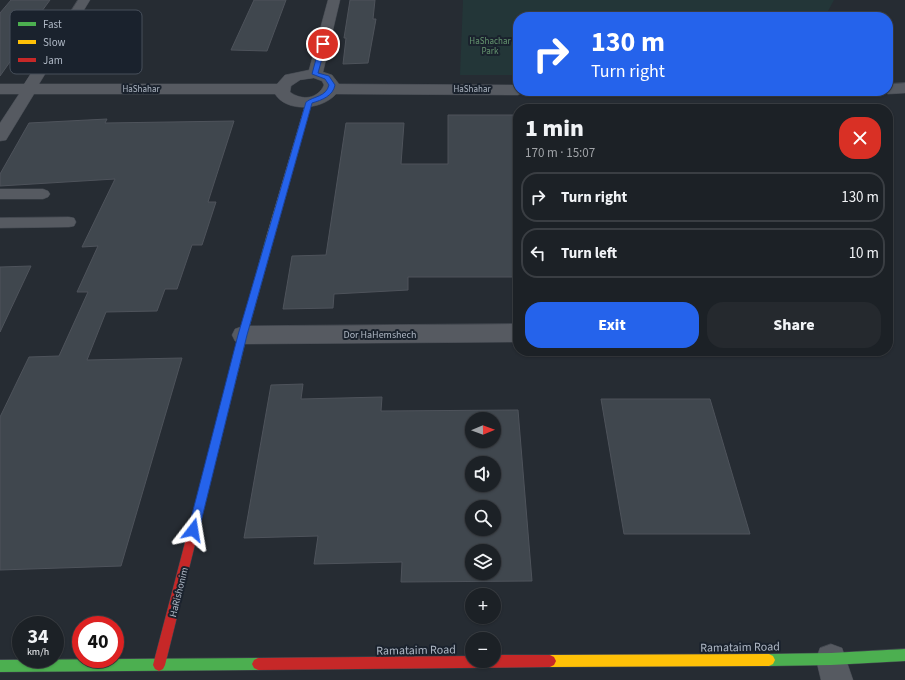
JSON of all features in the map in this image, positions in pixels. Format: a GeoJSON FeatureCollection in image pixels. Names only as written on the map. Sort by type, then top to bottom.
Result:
{"type":"FeatureCollection","features":[{"type":"Feature","properties":{"kind":"street"},"geometry":{"type":"LineString","coordinates":[[78,10],[84,0]]}},
{"type":"Feature","properties":{"kind":"street"},"geometry":{"type":"LineString","coordinates":[[315,74],[334,0]]}},
{"type":"Feature","properties":{"kind":"street"},"geometry":{"type":"LineString","coordinates":[[0,136],[38,74]]}},
{"type":"Feature","properties":{"kind":"street"},"geometry":{"type":"LineString","coordinates":[[315,74],[327,78],[332,85],[331,89],[323,97],[309,102],[293,101],[286,98],[282,89],[283,85],[293,77],[315,74]]}},
{"type":"Feature","properties":{"kind":"street"},"geometry":{"type":"LineString","coordinates":[[893,89],[905,88]]}},
{"type":"Feature","properties":{"kind":"street","name":"HaShahar"},"geometry":{"type":"LineString","coordinates":[[0,89],[282,89]]}},
{"type":"Feature","properties":{"kind":"street","name":"HaShahar"},"geometry":{"type":"LineString","coordinates":[[331,89],[513,90]]}},
{"type":"Feature","properties":{"kind":"street","name":"HaRishonim"},"geometry":{"type":"LineString","coordinates":[[159,665],[243,335],[309,102]]}},
{"type":"Feature","properties":{"kind":"street","name":"Dor HaHemshech"},"geometry":{"type":"LineString","coordinates":[[243,335],[513,333]]}},
{"type":"Feature","properties":{"kind":"street","name":"Ramataim Road"},"geometry":{"type":"LineString","coordinates":[[0,666],[159,665],[834,669],[905,655]]}},
{"type":"Feature","properties":{"kind":"lane"},"geometry":{"type":"LineString","coordinates":[[0,194],[43,194]]}},
{"type":"Feature","properties":{"kind":"lane"},"geometry":{"type":"LineString","coordinates":[[0,223],[69,222]]}},
{"type":"Feature","properties":{"kind":"green space","name":"HaShachar Park"},"geometry":{"type":"Polygon","coordinates":[[[463,0],[834,0],[828,12],[513,12],[513,75],[460,75],[463,0]]]}},
{"type":"Feature","properties":{"kind":"building"},"geometry":{"type":"Polygon","coordinates":[[[11,0],[50,0],[43,10],[10,10],[10,62],[0,76],[0,13],[11,0]]]}},
{"type":"Feature","properties":{"kind":"building"},"geometry":{"type":"Polygon","coordinates":[[[254,0],[286,0],[267,51],[231,50],[254,0]]]}},
{"type":"Feature","properties":{"kind":"building"},"geometry":{"type":"Polygon","coordinates":[[[350,0],[375,0],[373,19],[376,19],[368,63],[343,64],[346,38],[344,38],[350,0]]]}},
{"type":"Feature","properties":{"kind":"building"},"geometry":{"type":"Polygon","coordinates":[[[448,115],[513,115],[513,277],[408,277],[408,290],[334,294],[333,308],[283,309],[292,256],[326,255],[346,123],[404,123],[401,164],[448,164],[448,115]]]}},
{"type":"Feature","properties":{"kind":"building"},"geometry":{"type":"Polygon","coordinates":[[[107,119],[105,123],[234,121],[208,202],[216,202],[202,245],[192,245],[177,289],[165,289],[157,311],[106,312],[87,360],[182,358],[121,566],[0,570],[0,417],[29,357],[59,356],[88,292],[77,292],[98,246],[82,247],[115,179],[0,186],[0,174],[29,123],[107,119]]]}},
{"type":"Feature","properties":{"kind":"building"},"geometry":{"type":"Polygon","coordinates":[[[31,266],[0,332],[0,267],[31,266]]]}},
{"type":"Feature","properties":{"kind":"building"},"geometry":{"type":"Polygon","coordinates":[[[303,384],[301,399],[382,397],[381,411],[518,410],[532,581],[401,582],[402,562],[314,564],[318,536],[244,538],[271,385],[303,384]]]}},
{"type":"Feature","properties":{"kind":"building"},"geometry":{"type":"Polygon","coordinates":[[[601,399],[710,399],[750,534],[624,534],[601,399]]]}},
{"type":"Feature","properties":{"kind":"traffic: fast"},"geometry":{"type":"LineString","coordinates":[[197,516],[243,335],[270,238]]}},
{"type":"Feature","properties":{"kind":"traffic: fast"},"geometry":{"type":"LineString","coordinates":[[769,660],[831,659],[905,655]]}},
{"type":"Feature","properties":{"kind":"traffic: fast"},"geometry":{"type":"LineString","coordinates":[[0,666],[258,664]]}},
{"type":"Feature","properties":{"kind":"traffic: slow"},"geometry":{"type":"LineString","coordinates":[[270,238],[309,102]]}},
{"type":"Feature","properties":{"kind":"traffic: slow"},"geometry":{"type":"LineString","coordinates":[[550,661],[769,660]]}},
{"type":"Feature","properties":{"kind":"traffic: jam"},"geometry":{"type":"LineString","coordinates":[[159,665],[197,516]]}},
{"type":"Feature","properties":{"kind":"traffic: jam"},"geometry":{"type":"LineString","coordinates":[[258,664],[550,661]]}},
{"type":"Feature","properties":{"kind":"route"},"geometry":{"type":"LineString","coordinates":[[193,530],[243,335],[309,102],[323,97],[328,94],[331,89],[332,85],[327,78],[315,74],[323,44]]}}]}
